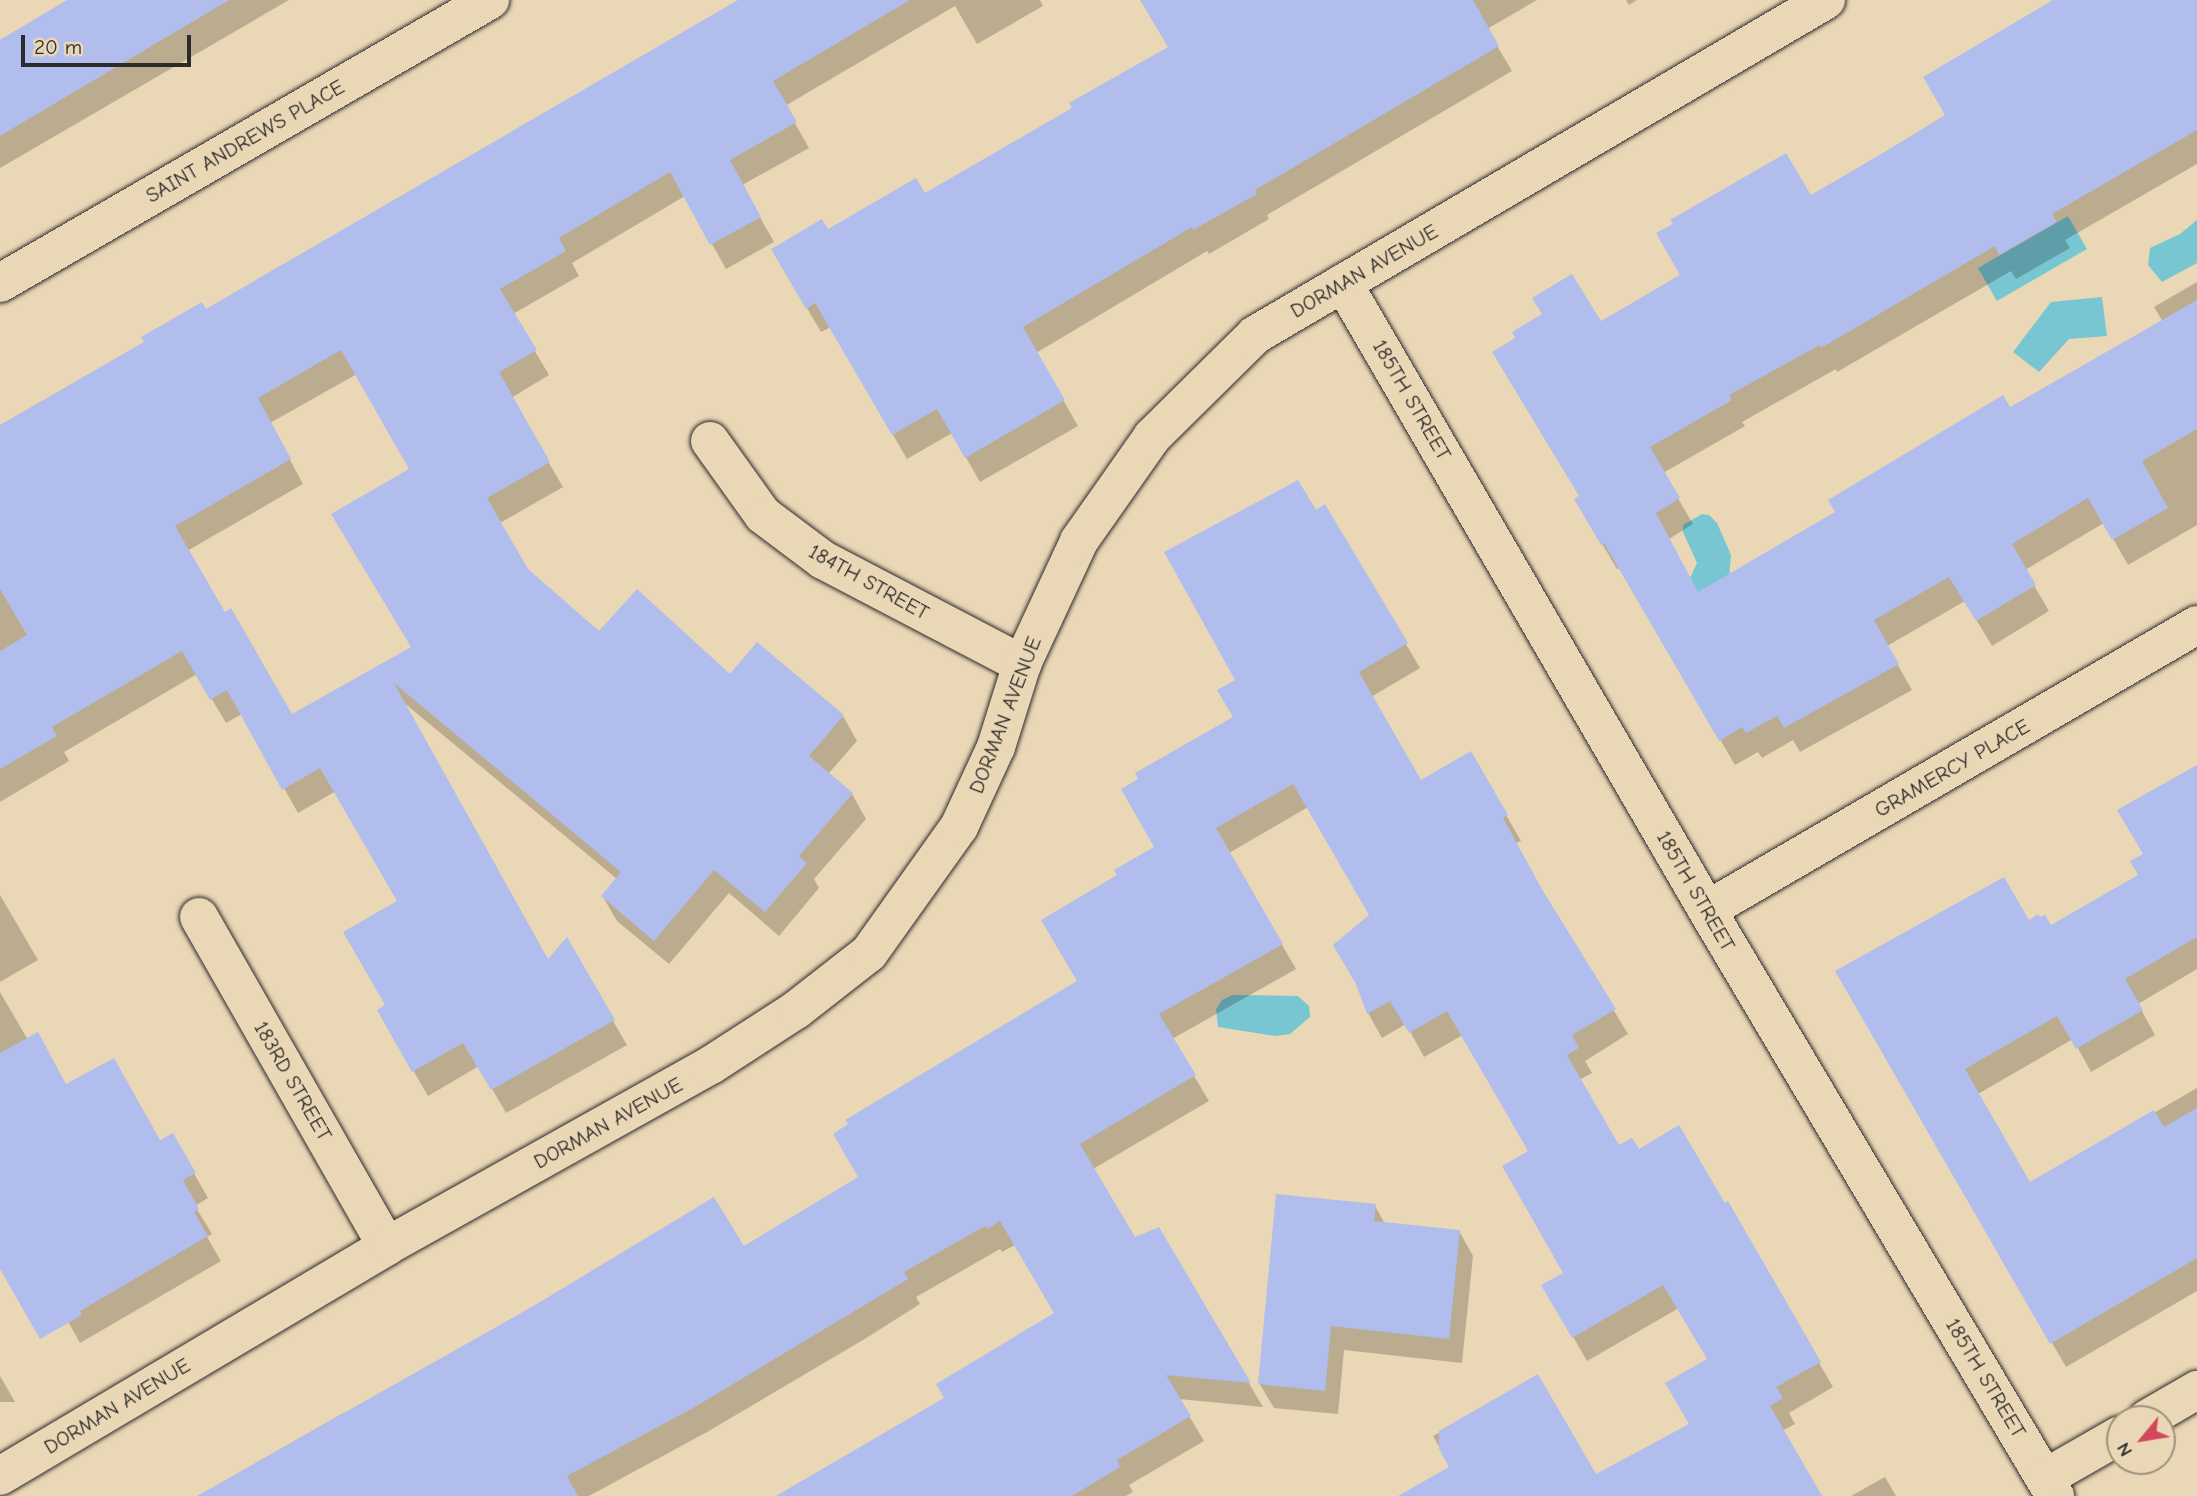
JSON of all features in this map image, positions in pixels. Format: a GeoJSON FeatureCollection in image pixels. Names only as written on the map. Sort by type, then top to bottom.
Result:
{"type":"FeatureCollection","features":[{"type":"Feature","properties":{"kind":"street","name":"SAINT ANDREWS PLACE"},"geometry":{"type":"LineString","coordinates":[[0,283],[490,0]]}},
{"type":"Feature","properties":{"kind":"street","name":"DORMAN AVENUE"},"geometry":{"type":"LineString","coordinates":[[0,1476],[387,1246],[711,1065],[796,1010],[869,953],[959,827],[996,747],[1023,664],[1079,541],[1152,438],[1255,335],[1826,0]]}},
{"type":"Feature","properties":{"kind":"street","name":"185TH STREET"},"geometry":{"type":"LineString","coordinates":[[1343,283],[1707,910],[2050,1487]]}},
{"type":"Feature","properties":{"kind":"street","name":"184TH STREET"},"geometry":{"type":"LineString","coordinates":[[710,441],[764,515],[822,561],[1023,664]]}},
{"type":"Feature","properties":{"kind":"street","name":"GRAMERCY PLACE"},"geometry":{"type":"LineString","coordinates":[[1707,910],[2197,625]]}},
{"type":"Feature","properties":{"kind":"street","name":"183RD STREET"},"geometry":{"type":"LineString","coordinates":[[199,917],[387,1246]]}},
{"type":"Feature","properties":{"kind":"street"},"geometry":{"type":"LineString","coordinates":[[2171,1405],[2197,1390]]}},
{"type":"Feature","properties":{"kind":"street"},"geometry":{"type":"LineString","coordinates":[[2050,1487],[2106,1445]]}},
{"type":"Feature","properties":{"kind":"water"},"geometry":{"type":"Polygon","coordinates":[[[2068,216],[2087,249],[1997,301],[1978,268],[2068,216]]]}},
{"type":"Feature","properties":{"kind":"water"},"geometry":{"type":"Polygon","coordinates":[[[2197,220],[2197,263],[2162,282],[2148,265],[2150,248],[2180,234],[2197,220]]]}},
{"type":"Feature","properties":{"kind":"water"},"geometry":{"type":"Polygon","coordinates":[[[2102,297],[2107,336],[2069,339],[2039,372],[2013,352],[2051,302],[2102,297]]]}},
{"type":"Feature","properties":{"kind":"water"},"geometry":{"type":"Polygon","coordinates":[[[1702,514],[1709,515],[1717,523],[1731,555],[1729,579],[1700,600],[1689,580],[1697,563],[1683,532],[1683,525],[1702,514]]]}},
{"type":"Feature","properties":{"kind":"water"},"geometry":{"type":"Polygon","coordinates":[[[1232,995],[1298,996],[1309,1006],[1310,1017],[1290,1034],[1275,1036],[1218,1027],[1216,1009],[1222,1000],[1232,995]]]}},
{"type":"Feature","properties":{"kind":"building"},"geometry":{"type":"Polygon","coordinates":[[[67,0],[229,0],[0,136],[0,40],[67,0]]]}},
{"type":"Feature","properties":{"kind":"building"},"geometry":{"type":"Polygon","coordinates":[[[738,0],[910,0],[773,81],[797,122],[730,160],[761,217],[710,245],[670,172],[559,238],[566,251],[500,289],[537,350],[499,372],[550,462],[487,498],[528,569],[599,631],[637,589],[730,674],[757,642],[844,715],[809,756],[853,793],[799,856],[807,863],[765,912],[714,870],[654,941],[601,896],[621,872],[394,683],[548,959],[567,937],[615,1020],[491,1090],[463,1043],[412,1072],[377,1010],[385,1005],[343,932],[397,901],[320,768],[282,790],[227,690],[210,700],[182,651],[52,727],[57,736],[0,769],[0,651],[27,635],[0,589],[0,425],[144,342],[141,337],[202,302],[206,309],[738,0]],[[341,350],[258,398],[291,459],[175,526],[225,612],[231,608],[292,714],[411,647],[331,514],[409,469],[341,350]]]}},
{"type":"Feature","properties":{"kind":"building"},"geometry":{"type":"Polygon","coordinates":[[[1140,0],[1473,0],[1499,46],[1255,190],[1257,194],[1193,230],[1192,227],[1023,327],[1065,400],[965,458],[937,409],[892,435],[815,303],[806,309],[771,249],[822,219],[828,229],[916,178],[925,193],[1072,108],[1069,103],[1168,47],[1140,0]]]}},
{"type":"Feature","properties":{"kind":"building"},"geometry":{"type":"Polygon","coordinates":[[[2053,0],[2197,0],[2197,130],[2052,214],[2057,222],[1999,255],[1995,246],[1821,348],[1820,345],[1729,395],[1732,400],[1650,447],[1680,498],[1656,513],[1698,592],[1835,512],[1828,500],[2003,395],[2010,407],[2197,300],[2197,429],[2142,461],[2168,508],[2112,540],[2088,498],[2012,544],[2036,585],[1976,621],[1949,577],[1874,620],[1899,664],[1784,728],[1777,716],[1746,733],[1742,727],[1719,741],[1604,543],[1601,545],[1574,499],[1579,496],[1492,352],[1515,338],[1512,332],[1542,314],[1532,298],[1572,274],[1601,321],[1680,275],[1656,233],[1673,224],[1670,220],[1786,153],[1811,195],[1945,115],[1923,77],[2053,0]]]}},
{"type":"Feature","properties":{"kind":"building"},"geometry":{"type":"Polygon","coordinates":[[[1298,480],[1316,510],[1325,504],[1408,643],[1359,672],[1421,780],[1471,751],[1508,815],[1503,818],[1543,891],[1616,1009],[1572,1035],[1579,1048],[1567,1055],[1619,1145],[1632,1138],[1639,1149],[1679,1125],[1725,1203],[1728,1201],[1821,1362],[1776,1387],[1783,1398],[1770,1406],[1822,1496],[1398,1496],[1449,1467],[1439,1449],[1439,1431],[1538,1374],[1596,1474],[1689,1424],[1665,1383],[1707,1359],[1663,1285],[1572,1338],[1541,1285],[1563,1273],[1502,1166],[1528,1151],[1447,1011],[1409,1033],[1390,1001],[1367,1014],[1356,984],[1333,945],[1369,915],[1293,784],[1216,828],[1283,944],[1159,1014],[1196,1075],[1080,1144],[1135,1237],[1159,1227],[1251,1383],[1166,1375],[1191,1416],[1117,1460],[1120,1467],[1072,1496],[776,1496],[944,1398],[936,1384],[1054,1313],[1000,1221],[987,1229],[985,1226],[904,1272],[908,1279],[693,1408],[567,1476],[578,1496],[197,1496],[535,1305],[714,1197],[744,1246],[858,1177],[833,1134],[848,1124],[845,1120],[1077,981],[1041,920],[1117,875],[1114,870],[1154,847],[1121,789],[1138,779],[1135,773],[1233,717],[1217,690],[1235,680],[1164,552],[1298,480]]]}},
{"type":"Feature","properties":{"kind":"building"},"geometry":{"type":"Polygon","coordinates":[[[2197,765],[2197,937],[2125,979],[2143,1010],[2076,1049],[2057,1016],[1965,1069],[2030,1182],[2154,1110],[2164,1127],[2197,1108],[2197,1258],[2050,1344],[1835,971],[2004,877],[2029,920],[2038,914],[2040,917],[2045,915],[2051,925],[2138,875],[2130,861],[2143,854],[2117,810],[2197,765]]]}},
{"type":"Feature","properties":{"kind":"building"},"geometry":{"type":"Polygon","coordinates":[[[38,1032],[66,1084],[114,1058],[160,1140],[173,1133],[196,1173],[183,1180],[199,1209],[194,1212],[208,1236],[80,1311],[82,1315],[40,1339],[0,1269],[0,1053],[38,1032]]]}},
{"type":"Feature","properties":{"kind":"building"},"geometry":{"type":"Polygon","coordinates":[[[1276,1194],[1376,1204],[1374,1221],[1460,1230],[1449,1339],[1331,1326],[1325,1391],[1258,1384],[1276,1194]]]}}]}
